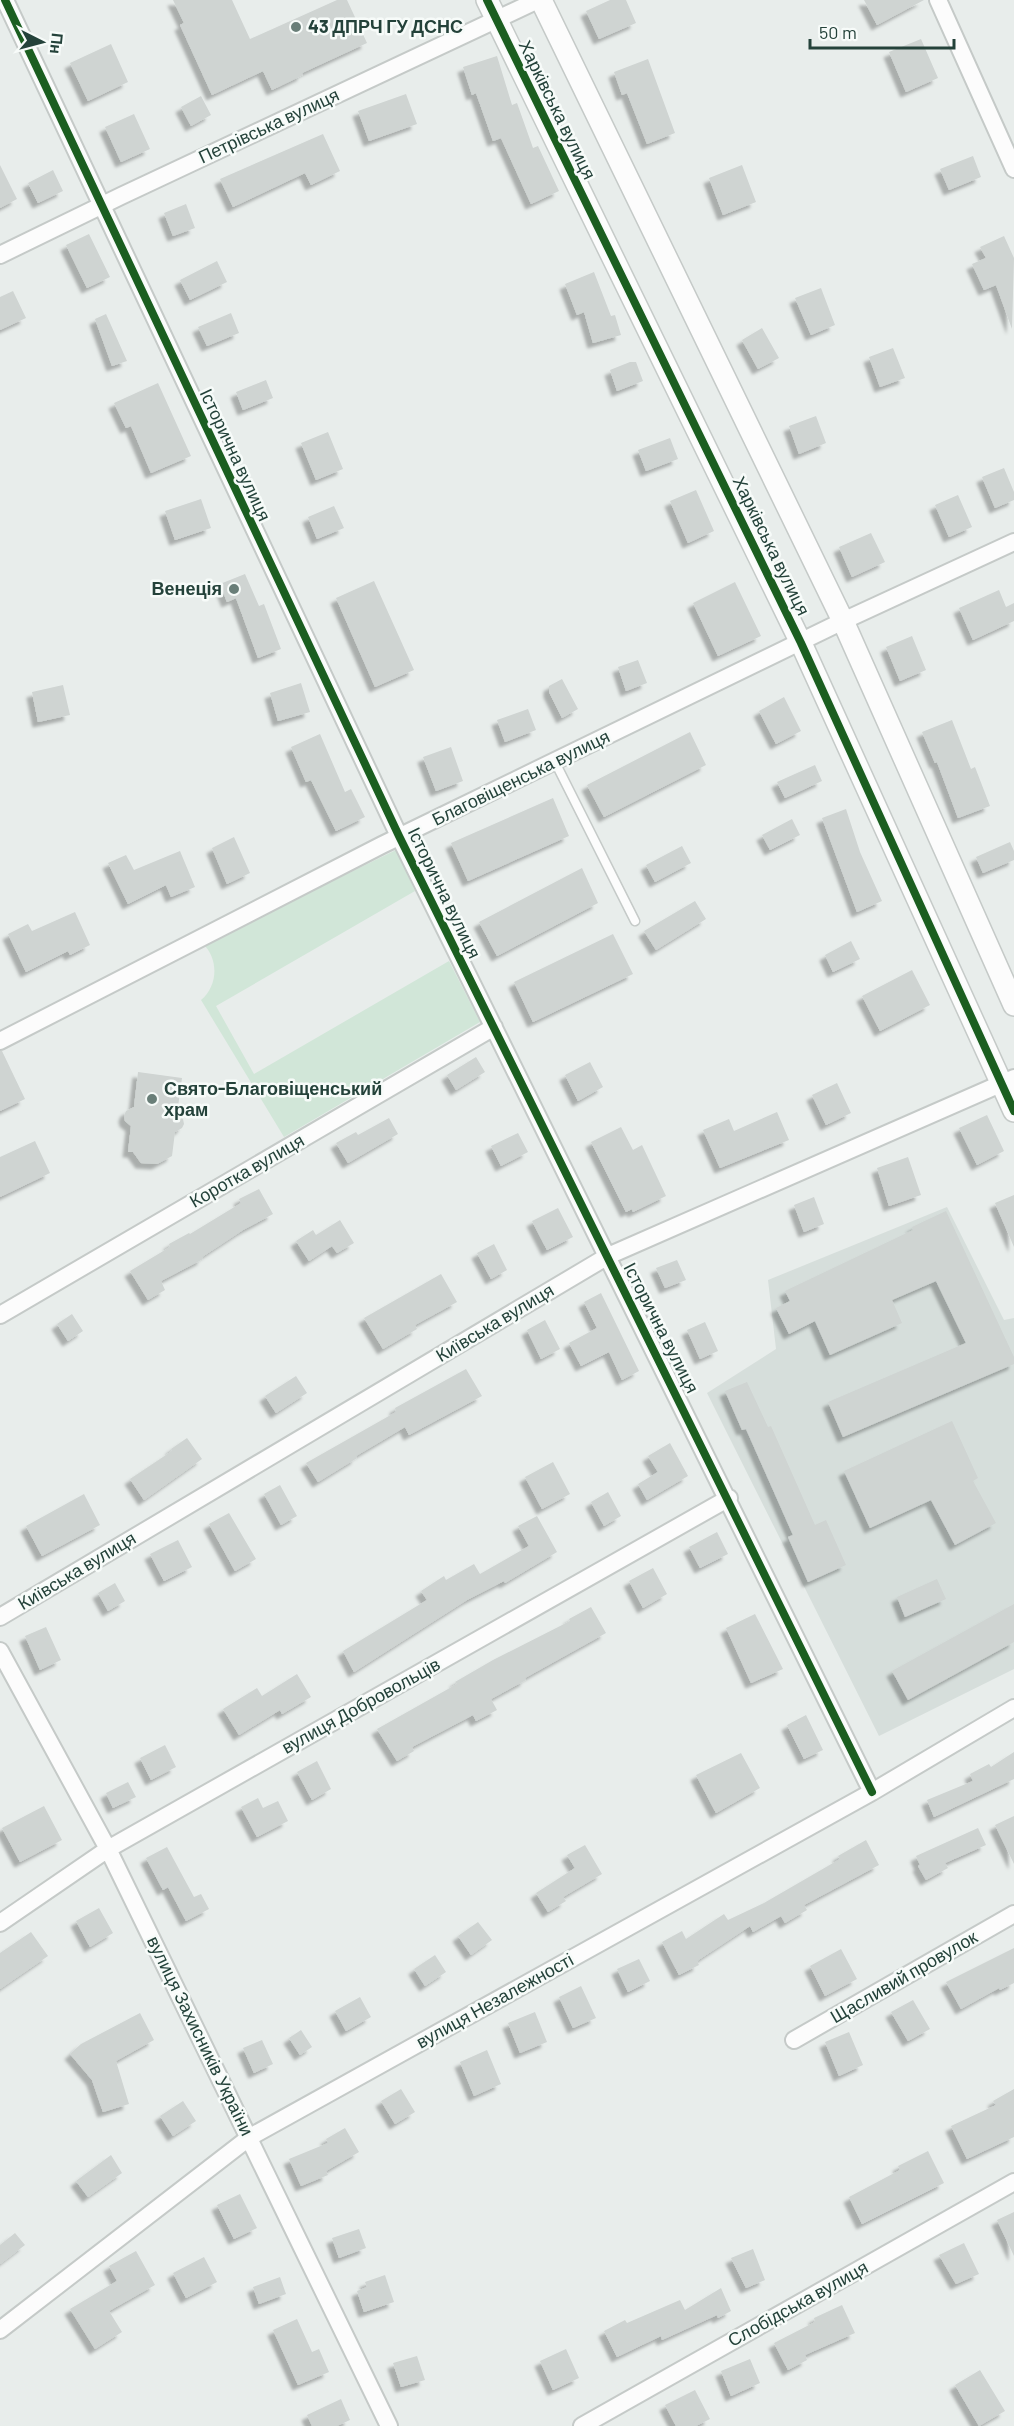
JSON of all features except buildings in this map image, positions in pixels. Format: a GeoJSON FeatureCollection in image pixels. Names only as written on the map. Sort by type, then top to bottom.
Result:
{"type":"FeatureCollection","features":[{"type":"Feature","properties":{"kind":"street","name":"Історична вулиця"},"geometry":{"type":"LineString","coordinates":[[4,0],[399,836],[873,1792]]}},
{"type":"Feature","properties":{"kind":"street","name":"Петрівська вулиця"},"geometry":{"type":"LineString","coordinates":[[0,255],[492,9],[540,0]]}},
{"type":"Feature","properties":{"kind":"street","name":"Харківська вулиця"},"geometry":{"type":"LineString","coordinates":[[540,0],[843,621],[1014,1005]]}},
{"type":"Feature","properties":{"kind":"street"},"geometry":{"type":"LineString","coordinates":[[938,0],[1014,169]]}},
{"type":"Feature","properties":{"kind":"street","name":"Харківська вулиця"},"geometry":{"type":"LineString","coordinates":[[492,9],[801,643],[1008,1081],[1014,1112]]}},
{"type":"Feature","properties":{"kind":"street","name":"Благовіщенська вулиця"},"geometry":{"type":"LineString","coordinates":[[0,1041],[399,836],[843,621],[1014,542]]}},
{"type":"Feature","properties":{"kind":"street","name":"Коротка вулиця"},"geometry":{"type":"LineString","coordinates":[[0,1315],[494,1027]]}},
{"type":"Feature","properties":{"kind":"street","name":"Київська вулиця"},"geometry":{"type":"LineString","coordinates":[[0,1617],[608,1256],[1008,1081]]}},
{"type":"Feature","properties":{"kind":"street","name":"вулиця Добровольців"},"geometry":{"type":"LineString","coordinates":[[0,1923],[108,1849],[729,1498]]}},
{"type":"Feature","properties":{"kind":"street","name":"вулиця Захисників України"},"geometry":{"type":"LineString","coordinates":[[0,1651],[108,1849],[390,2426]]}},
{"type":"Feature","properties":{"kind":"street","name":"вулиця Незалежності"},"geometry":{"type":"LineString","coordinates":[[0,2330],[250,2137],[873,1792],[1014,1708]]}},
{"type":"Feature","properties":{"kind":"street","name":"Щасливий провулок"},"geometry":{"type":"LineString","coordinates":[[794,2040],[1014,1914]]}},
{"type":"Feature","properties":{"kind":"street","name":"Слобідська вулиця"},"geometry":{"type":"LineString","coordinates":[[582,2426],[1014,2182]]}},
{"type":"Feature","properties":{"kind":"lane"},"geometry":{"type":"LineString","coordinates":[[555,762],[635,921]]}},
{"type":"Feature","properties":{"kind":"shaded area"},"geometry":{"type":"Polygon","coordinates":[[[947,1207],[1004,1320],[1014,1318],[1014,1669],[879,1736],[707,1393],[776,1349],[768,1280],[947,1207]]]}},
{"type":"Feature","properties":{"kind":"green space"},"geometry":{"type":"Polygon","coordinates":[[[396,850],[415,891],[216,1006],[254,1074],[449,961],[480,1022],[284,1137],[201,1000],[211,987],[214,972],[212,957],[203,944],[396,850]]]}},
{"type":"Feature","properties":{"kind":"cycle path"},"geometry":{"type":"LineString","coordinates":[[5,0],[399,836],[872,1792]]}},
{"type":"Feature","properties":{"kind":"cycle path"},"geometry":{"type":"LineString","coordinates":[[487,0],[801,643],[1014,1111]]}},
{"type":"Feature","properties":{"kind":"place","name":"43 ДПРЧ ГУ ДСНС"},"geometry":{"type":"Point","coordinates":[296,27]}},
{"type":"Feature","properties":{"kind":"place","name":"Венеція"},"geometry":{"type":"Point","coordinates":[234,589]}},
{"type":"Feature","properties":{"kind":"place","name":"Свято-Благовіщенський храм"},"geometry":{"type":"Point","coordinates":[152,1099]}}]}
